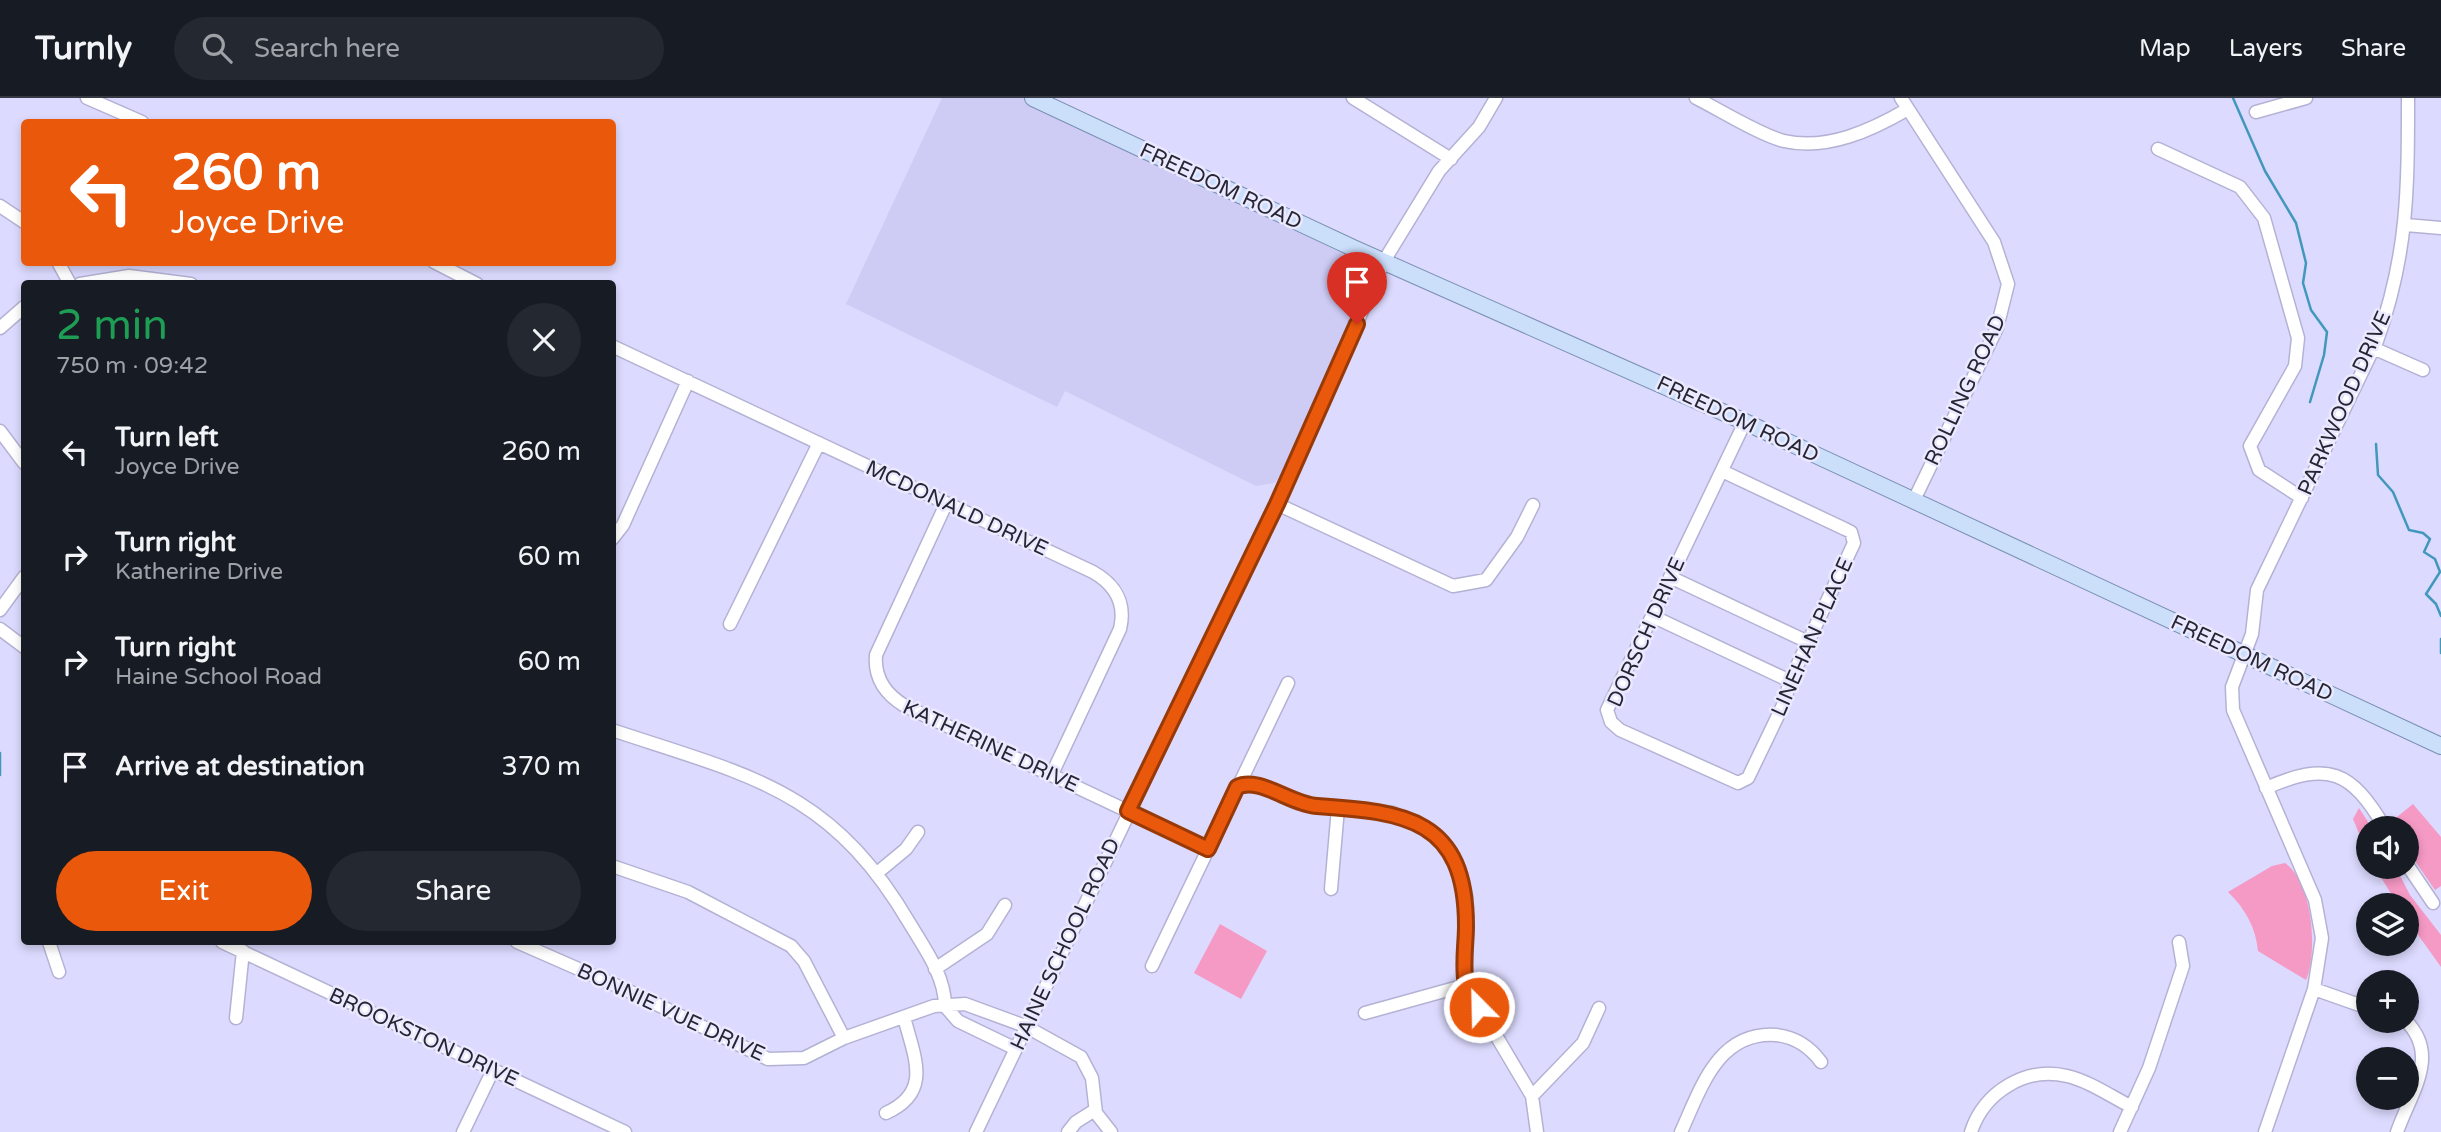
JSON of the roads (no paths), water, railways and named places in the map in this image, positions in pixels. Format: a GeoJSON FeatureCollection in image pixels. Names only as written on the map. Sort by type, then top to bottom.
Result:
{"type":"FeatureCollection","features":[{"type":"Feature","properties":{"kind":"main road","name":"FREEDOM ROAD"},"geometry":{"type":"LineString","coordinates":[[1033,98],[1384,261],[1745,422],[2441,746]]}},
{"type":"Feature","properties":{"kind":"street"},"geometry":{"type":"LineString","coordinates":[[87,98],[135,119]]}},
{"type":"Feature","properties":{"kind":"street"},"geometry":{"type":"LineString","coordinates":[[1353,98],[1451,159]]}},
{"type":"Feature","properties":{"kind":"street","name":"HAINE SCHOOL ROAD"},"geometry":{"type":"LineString","coordinates":[[976,1132],[1277,504],[1384,261],[1413,209],[1479,127],[1496,98]]}},
{"type":"Feature","properties":{"kind":"street"},"geometry":{"type":"LineString","coordinates":[[1696,98],[1784,141],[1827,143],[1877,126],[1904,104]]}},
{"type":"Feature","properties":{"kind":"street"},"geometry":{"type":"LineString","coordinates":[[2256,112],[2306,98]]}},
{"type":"Feature","properties":{"kind":"street","name":"PARKWOOD DRIVE"},"geometry":{"type":"LineString","coordinates":[[2265,1132],[2314,989],[2322,952],[2316,906],[2230,698],[2246,656],[2257,590],[2373,348],[2390,302],[2406,225],[2408,98]]}},
{"type":"Feature","properties":{"kind":"street","name":"ROLLING ROAD"},"geometry":{"type":"LineString","coordinates":[[1904,104],[1994,242],[2008,284],[1997,328],[1914,500]]}},
{"type":"Feature","properties":{"kind":"street"},"geometry":{"type":"LineString","coordinates":[[2158,149],[2240,187],[2264,218],[2298,338],[2295,366],[2250,446],[2259,470],[2302,498]]}},
{"type":"Feature","properties":{"kind":"street"},"geometry":{"type":"LineString","coordinates":[[0,206],[21,220]]}},
{"type":"Feature","properties":{"kind":"street"},"geometry":{"type":"LineString","coordinates":[[2406,225],[2441,228]]}},
{"type":"Feature","properties":{"kind":"street"},"geometry":{"type":"LineString","coordinates":[[440,266],[466,280]]}},
{"type":"Feature","properties":{"kind":"street"},"geometry":{"type":"LineString","coordinates":[[104,280],[129,276],[160,280]]}},
{"type":"Feature","properties":{"kind":"street"},"geometry":{"type":"LineString","coordinates":[[0,328],[21,310]]}},
{"type":"Feature","properties":{"kind":"street","name":"MCDONALD DRIVE"},"geometry":{"type":"LineString","coordinates":[[616,348],[1101,577],[1113,589],[1121,603],[1122,622],[1116,642],[1052,774]]}},
{"type":"Feature","properties":{"kind":"street"},"geometry":{"type":"LineString","coordinates":[[2373,348],[2423,370]]}},
{"type":"Feature","properties":{"kind":"street"},"geometry":{"type":"LineString","coordinates":[[616,534],[623,525],[688,381]]}},
{"type":"Feature","properties":{"kind":"street","name":"DORSCH DRIVE"},"geometry":{"type":"LineString","coordinates":[[1731,782],[1620,730],[1611,722],[1607,710],[1745,422]]}},
{"type":"Feature","properties":{"kind":"street"},"geometry":{"type":"LineString","coordinates":[[0,431],[21,459]]}},
{"type":"Feature","properties":{"kind":"street"},"geometry":{"type":"LineString","coordinates":[[730,624],[820,443]]}},
{"type":"Feature","properties":{"kind":"street","name":"LINEHAN PLACE"},"geometry":{"type":"LineString","coordinates":[[1722,471],[1851,532],[1854,543],[1748,778],[1738,783],[1731,782]]}},
{"type":"Feature","properties":{"kind":"street","name":"KATHERINE DRIVE"},"geometry":{"type":"LineString","coordinates":[[946,504],[876,655],[877,677],[890,696],[905,706],[1208,849]]}},
{"type":"Feature","properties":{"kind":"street"},"geometry":{"type":"LineString","coordinates":[[1277,504],[1453,586],[1486,580],[1517,537],[1533,505]]}},
{"type":"Feature","properties":{"kind":"street"},"geometry":{"type":"LineString","coordinates":[[1670,577],[1808,642]]}},
{"type":"Feature","properties":{"kind":"street"},"geometry":{"type":"LineString","coordinates":[[0,610],[21,581]]}},
{"type":"Feature","properties":{"kind":"street"},"geometry":{"type":"LineString","coordinates":[[1651,616],[1790,681]]}},
{"type":"Feature","properties":{"kind":"street"},"geometry":{"type":"LineString","coordinates":[[0,629],[21,645]]}},
{"type":"Feature","properties":{"kind":"street"},"geometry":{"type":"LineString","coordinates":[[1152,965],[1288,683]]}},
{"type":"Feature","properties":{"kind":"street"},"geometry":{"type":"LineString","coordinates":[[616,731],[720,764],[784,793],[833,826],[877,873],[935,969],[943,985],[945,1006],[958,1021],[1016,1049]]}},
{"type":"Feature","properties":{"kind":"street"},"geometry":{"type":"LineString","coordinates":[[2266,788],[2315,772],[2333,776],[2361,790],[2377,816]]}},
{"type":"Feature","properties":{"kind":"street"},"geometry":{"type":"LineString","coordinates":[[1237,787],[1253,783],[1297,803],[1378,810],[1407,818],[1432,833],[1452,856],[1466,896],[1466,985],[1532,1096],[1537,1132]]}},
{"type":"Feature","properties":{"kind":"street"},"geometry":{"type":"LineString","coordinates":[[1331,888],[1338,808]]}},
{"type":"Feature","properties":{"kind":"street"},"geometry":{"type":"LineString","coordinates":[[877,873],[906,849],[918,832]]}},
{"type":"Feature","properties":{"kind":"street"},"geometry":{"type":"LineString","coordinates":[[616,867],[688,892],[791,946],[804,961],[844,1038]]}},
{"type":"Feature","properties":{"kind":"street"},"geometry":{"type":"LineString","coordinates":[[2417,879],[2433,903]]}},
{"type":"Feature","properties":{"kind":"street"},"geometry":{"type":"LineString","coordinates":[[935,969],[986,934],[1005,905]]}},
{"type":"Feature","properties":{"kind":"street"},"geometry":{"type":"LineString","coordinates":[[2120,1132],[2150,1067],[2183,966],[2179,942]]}},
{"type":"Feature","properties":{"kind":"street"},"geometry":{"type":"LineString","coordinates":[[50,945],[59,972]]}},
{"type":"Feature","properties":{"kind":"street","name":"BROOKSTON DRIVE"},"geometry":{"type":"LineString","coordinates":[[229,945],[622,1131]]}},
{"type":"Feature","properties":{"kind":"street","name":"BONNIE VUE DRIVE"},"geometry":{"type":"LineString","coordinates":[[524,945],[640,996],[768,1059],[804,1058],[844,1038],[904,1017],[945,1006],[965,1004],[1025,1026],[1081,1057],[1092,1077],[1096,1110]]}},
{"type":"Feature","properties":{"kind":"street"},"geometry":{"type":"LineString","coordinates":[[236,1018],[243,951]]}},
{"type":"Feature","properties":{"kind":"street"},"geometry":{"type":"LineString","coordinates":[[1365,1013],[1466,985]]}},
{"type":"Feature","properties":{"kind":"street"},"geometry":{"type":"LineString","coordinates":[[2314,989],[2356,1004]]}},
{"type":"Feature","properties":{"kind":"street"},"geometry":{"type":"LineString","coordinates":[[1532,1096],[1583,1043],[1599,1008]]}},
{"type":"Feature","properties":{"kind":"street"},"geometry":{"type":"LineString","coordinates":[[886,1113],[908,1101],[916,1084],[915,1062],[904,1017]]}},
{"type":"Feature","properties":{"kind":"street"},"geometry":{"type":"LineString","coordinates":[[2396,1132],[2418,1091],[2429,1059],[2424,1038],[2419,1033]]}},
{"type":"Feature","properties":{"kind":"street"},"geometry":{"type":"LineString","coordinates":[[1681,1132],[1717,1060],[1748,1037],[1765,1034],[1794,1040],[1815,1053],[1821,1062]]}},
{"type":"Feature","properties":{"kind":"street"},"geometry":{"type":"LineString","coordinates":[[463,1132],[493,1070]]}},
{"type":"Feature","properties":{"kind":"street"},"geometry":{"type":"LineString","coordinates":[[1971,1132],[1979,1114],[1995,1096],[2025,1077],[2049,1074],[2069,1076],[2132,1107]]}},
{"type":"Feature","properties":{"kind":"street"},"geometry":{"type":"LineString","coordinates":[[1068,1132],[1076,1122],[1096,1110],[1101,1123],[1111,1132]]}},
{"type":"Feature","properties":{"kind":"waterway"},"geometry":{"type":"LineString","coordinates":[[2233,98],[2265,171],[2296,223],[2306,263],[2303,283],[2311,310],[2327,332],[2324,355],[2310,402]]}},
{"type":"Feature","properties":{"kind":"waterway"},"geometry":{"type":"LineString","coordinates":[[2376,444],[2378,475],[2393,492],[2409,530],[2423,533],[2430,539],[2424,552],[2435,559],[2440,572],[2426,594],[2436,604],[2441,616]]}},
{"type":"Feature","properties":{"kind":"waterway"},"geometry":{"type":"LineString","coordinates":[[2441,639],[2441,653]]}},
{"type":"Feature","properties":{"kind":"waterway"},"geometry":{"type":"LineString","coordinates":[[0,753],[0,775]]}}]}
